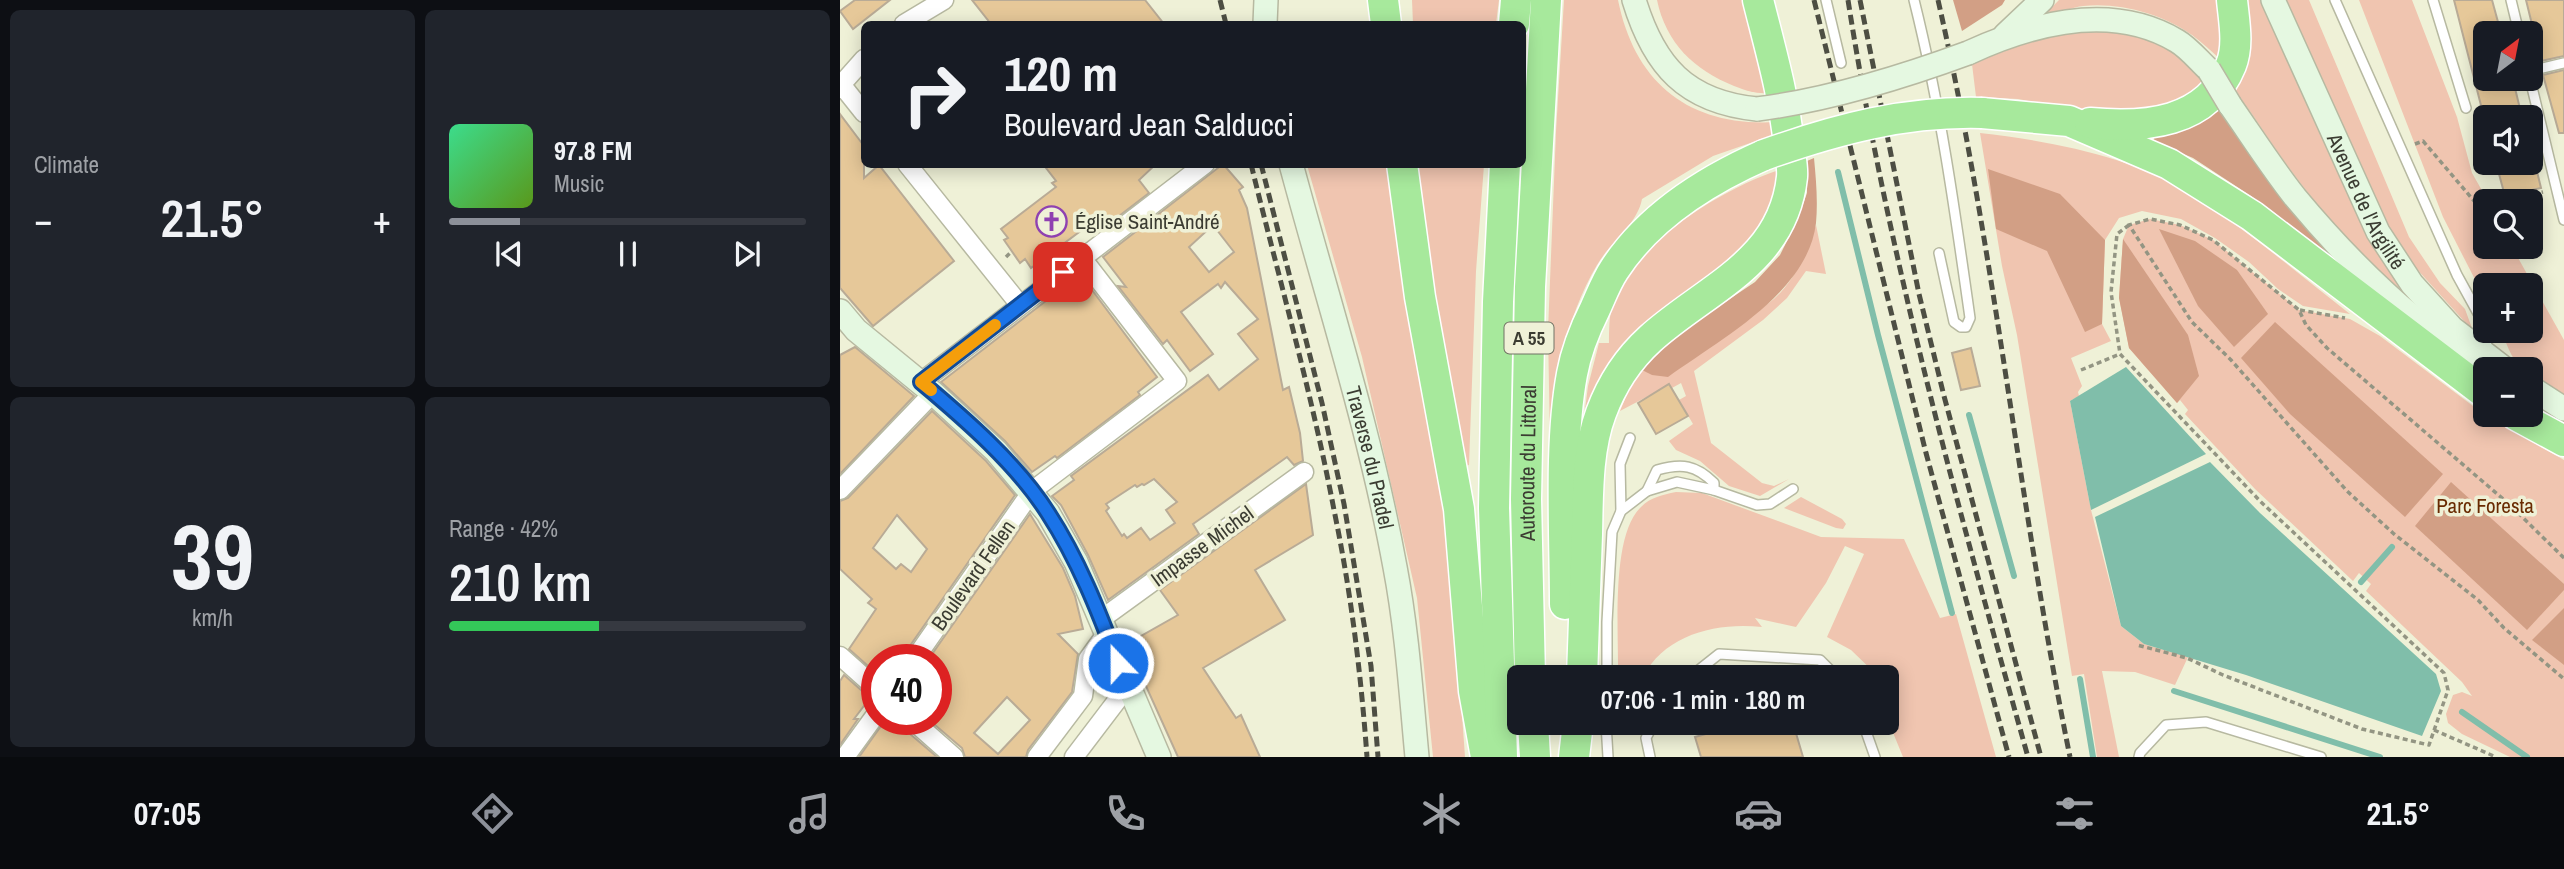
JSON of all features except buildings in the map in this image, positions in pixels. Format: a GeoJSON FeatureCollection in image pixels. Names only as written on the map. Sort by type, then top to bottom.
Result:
{"type":"FeatureCollection","features":[{"type":"Feature","properties":{"kind":"highway"},"geometry":{"type":"LineString","coordinates":[[1383,0],[1386,21]]}},
{"type":"Feature","properties":{"kind":"highway"},"geometry":{"type":"LineString","coordinates":[[1402,0],[1403,21]]}},
{"type":"Feature","properties":{"kind":"highway"},"geometry":{"type":"LineString","coordinates":[[1514,21],[1516,0]]}},
{"type":"Feature","properties":{"kind":"highway","name":"Autoroute du Littoral"},"geometry":{"type":"LineString","coordinates":[[1531,665],[1526,499],[1530,300],[1546,0]]}},
{"type":"Feature","properties":{"kind":"highway"},"geometry":{"type":"LineString","coordinates":[[1582,665],[1589,472],[1600,414],[1623,369],[1648,340],[1729,281],[1763,246],[1779,223],[1787,198],[1792,175],[1787,127],[1758,0]]}},
{"type":"Feature","properties":{"kind":"highway"},"geometry":{"type":"LineString","coordinates":[[1566,665],[1564,618],[1566,431],[1572,373],[1585,331],[1613,271],[1639,238],[1686,198],[1714,179],[1765,155],[1840,131],[1906,116],[1941,112],[1982,113],[2124,126],[2162,122],[2189,113],[2215,92],[2231,65],[2236,35],[2232,0]]}},
{"type":"Feature","properties":{"kind":"highway"},"geometry":{"type":"LineString","coordinates":[[2069,121],[2169,164],[2252,216],[2473,384]]}},
{"type":"Feature","properties":{"kind":"highway"},"geometry":{"type":"LineString","coordinates":[[1404,168],[1406,207],[1420,297],[1459,509],[1474,691],[1486,757]]}},
{"type":"Feature","properties":{"kind":"highway","name":"Autoroute du Littoral"},"geometry":{"type":"LineString","coordinates":[[1502,757],[1494,508],[1498,302],[1505,168]]}},
{"type":"Feature","properties":{"kind":"highway"},"geometry":{"type":"LineString","coordinates":[[2538,427],[2564,441]]}},
{"type":"Feature","properties":{"kind":"highway"},"geometry":{"type":"LineString","coordinates":[[1534,735],[1535,757]]}},
{"type":"Feature","properties":{"kind":"highway"},"geometry":{"type":"LineString","coordinates":[[1570,735],[1572,757]]}},
{"type":"Feature","properties":{"kind":"highway"},"geometry":{"type":"LineString","coordinates":[[1572,757],[1576,735]]}},
{"type":"Feature","properties":{"kind":"street"},"geometry":{"type":"LineString","coordinates":[[909,21],[944,0]]}},
{"type":"Feature","properties":{"kind":"street"},"geometry":{"type":"LineString","coordinates":[[1265,21],[1266,0]]}},
{"type":"Feature","properties":{"kind":"street"},"geometry":{"type":"LineString","coordinates":[[1634,0],[1642,26],[1653,46],[1679,79],[1718,102],[1757,109],[1802,103],[1928,68],[2002,37],[2053,24],[2097,18],[2141,25],[2179,42],[2209,70],[2230,105],[2294,195],[2348,257],[2401,309],[2449,347],[2473,357]]}},
{"type":"Feature","properties":{"kind":"street"},"geometry":{"type":"LineString","coordinates":[[2002,37],[2042,0]]}},
{"type":"Feature","properties":{"kind":"street","name":"Avenue de l'Argilité"},"geometry":{"type":"LineString","coordinates":[[2273,0],[2378,232],[2412,284],[2452,328],[2483,357]]}},
{"type":"Feature","properties":{"kind":"street"},"geometry":{"type":"LineString","coordinates":[[861,62],[841,85],[861,109]]}},
{"type":"Feature","properties":{"kind":"street"},"geometry":{"type":"LineString","coordinates":[[910,168],[1020,306]]}},
{"type":"Feature","properties":{"kind":"street"},"geometry":{"type":"LineString","coordinates":[[840,490],[927,388],[1020,306],[1200,168]]}},
{"type":"Feature","properties":{"kind":"street","name":"Traverse du Pradel"},"geometry":{"type":"LineString","coordinates":[[1292,168],[1343,346],[1390,540],[1404,618],[1417,757]]}},
{"type":"Feature","properties":{"kind":"street","name":"Boulevard Fellen"},"geometry":{"type":"LineString","coordinates":[[925,644],[1032,491],[1177,381],[1082,258]]}},
{"type":"Feature","properties":{"kind":"street"},"geometry":{"type":"LineString","coordinates":[[840,310],[848,334],[927,388],[996,451],[1048,513],[1076,562],[1159,757]]}},
{"type":"Feature","properties":{"kind":"street"},"geometry":{"type":"LineString","coordinates":[[2543,395],[2564,409]]}},
{"type":"Feature","properties":{"kind":"street"},"geometry":{"type":"LineString","coordinates":[[2543,405],[2564,416]]}},
{"type":"Feature","properties":{"kind":"street","name":"Impasse Michel"},"geometry":{"type":"LineString","coordinates":[[1103,627],[1304,472]]}},
{"type":"Feature","properties":{"kind":"street"},"geometry":{"type":"LineString","coordinates":[[1037,757],[1083,696],[1088,659],[1103,627]]}},
{"type":"Feature","properties":{"kind":"street"},"geometry":{"type":"LineString","coordinates":[[840,656],[861,675]]}},
{"type":"Feature","properties":{"kind":"street"},"geometry":{"type":"LineString","coordinates":[[1074,757],[1128,686]]}},
{"type":"Feature","properties":{"kind":"street"},"geometry":{"type":"LineString","coordinates":[[845,757],[861,735]]}},
{"type":"Feature","properties":{"kind":"street"},"geometry":{"type":"LineString","coordinates":[[929,735],[954,757]]}},
{"type":"Feature","properties":{"kind":"lane"},"geometry":{"type":"LineString","coordinates":[[1826,0],[1841,63]]}},
{"type":"Feature","properties":{"kind":"lane"},"geometry":{"type":"LineString","coordinates":[[1914,0],[1926,46],[1957,225],[1970,318],[1966,327],[1954,322],[1939,253]]}},
{"type":"Feature","properties":{"kind":"lane"},"geometry":{"type":"LineString","coordinates":[[2334,0],[2457,275],[2479,315],[2491,357]]}},
{"type":"Feature","properties":{"kind":"lane"},"geometry":{"type":"LineString","coordinates":[[2433,0],[2466,108]]}},
{"type":"Feature","properties":{"kind":"lane"},"geometry":{"type":"LineString","coordinates":[[2511,0],[2516,21]]}},
{"type":"Feature","properties":{"kind":"lane"},"geometry":{"type":"LineString","coordinates":[[2543,68],[2564,62]]}},
{"type":"Feature","properties":{"kind":"lane"},"geometry":{"type":"LineString","coordinates":[[2533,91],[2564,220]]}},
{"type":"Feature","properties":{"kind":"lane"},"geometry":{"type":"LineString","coordinates":[[1607,665],[1612,532],[1621,511],[1620,464],[1630,438]]}},
{"type":"Feature","properties":{"kind":"lane"},"geometry":{"type":"LineString","coordinates":[[1647,491],[1657,470],[1675,465],[1701,470],[1714,483],[1714,490]]}},
{"type":"Feature","properties":{"kind":"lane"},"geometry":{"type":"LineString","coordinates":[[1621,511],[1647,491],[1677,482],[1714,490],[1757,505],[1770,504],[1793,489]]}},
{"type":"Feature","properties":{"kind":"lane"},"geometry":{"type":"LineString","coordinates":[[1705,665],[1719,654],[1820,660],[1825,665]]}},
{"type":"Feature","properties":{"kind":"lane"},"geometry":{"type":"LineString","coordinates":[[2139,757],[2166,725],[2206,722],[2321,757]]}},
{"type":"Feature","properties":{"kind":"lane"},"geometry":{"type":"LineString","coordinates":[[1607,735],[1608,757]]}},
{"type":"Feature","properties":{"kind":"lane"},"geometry":{"type":"LineString","coordinates":[[1648,735],[1650,757]]}},
{"type":"Feature","properties":{"kind":"lane"},"geometry":{"type":"LineString","coordinates":[[1867,735],[1875,757]]}},
{"type":"Feature","properties":{"kind":"path"},"geometry":{"type":"LineString","coordinates":[[2460,88],[2473,85]]}},
{"type":"Feature","properties":{"kind":"path"},"geometry":{"type":"LineString","coordinates":[[2416,144],[2423,141],[2473,200]]}},
{"type":"Feature","properties":{"kind":"path"},"geometry":{"type":"LineString","coordinates":[[2543,192],[2555,180]]}},
{"type":"Feature","properties":{"kind":"path"},"geometry":{"type":"LineString","coordinates":[[2137,645],[2187,658],[2223,675],[2362,729],[2429,745],[2448,690],[2444,673],[2261,502],[2120,354],[2110,292],[2117,234],[2129,225],[2150,219],[2180,225],[2213,240],[2299,310],[2306,325],[2327,348],[2509,504],[2564,558]]}},
{"type":"Feature","properties":{"kind":"path"},"geometry":{"type":"LineString","coordinates":[[2129,225],[2192,322],[2231,360],[2347,491],[2394,534],[2478,600],[2504,628],[2564,679]]}},
{"type":"Feature","properties":{"kind":"path"},"geometry":{"type":"LineString","coordinates":[[2081,370],[2120,354]]}},
{"type":"Feature","properties":{"kind":"path"},"geometry":{"type":"LineString","coordinates":[[2434,730],[2496,757]]}},
{"type":"Feature","properties":{"kind":"green space"},"geometry":{"type":"Polygon","coordinates":[[[1412,0],[1499,0],[1496,21],[1413,21],[1412,0]]]}},
{"type":"Feature","properties":{"kind":"green space"},"geometry":{"type":"Polygon","coordinates":[[[1564,0],[1618,0],[1626,30],[1638,55],[1653,77],[1671,94],[1693,108],[1717,117],[1745,122],[1776,122],[1779,133],[1713,156],[1642,199],[1635,217],[1597,265],[1577,307],[1558,373],[1550,442],[1548,331],[1564,0]]]}},
{"type":"Feature","properties":{"kind":"green space"},"geometry":{"type":"Polygon","coordinates":[[[1657,0],[1747,0],[1770,93],[1752,92],[1734,86],[1694,63],[1667,29],[1657,0]]]}},
{"type":"Feature","properties":{"kind":"green space"},"geometry":{"type":"Polygon","coordinates":[[[2059,0],[2223,0],[2221,60],[2192,35],[2168,21],[2140,11],[2097,5],[2051,14],[2048,11],[2059,0]]]}},
{"type":"Feature","properties":{"kind":"green space"},"geometry":{"type":"Polygon","coordinates":[[[2243,0],[2265,0],[2413,299],[2368,261],[2326,215],[2238,95],[2232,74],[2243,0]]]}},
{"type":"Feature","properties":{"kind":"green space"},"geometry":{"type":"Polygon","coordinates":[[[2286,0],[2309,0],[2409,237],[2440,283],[2465,309],[2473,331],[2415,267],[2389,227],[2286,0]]]}},
{"type":"Feature","properties":{"kind":"green space"},"geometry":{"type":"Polygon","coordinates":[[[2359,0],[2412,0],[2457,117],[2472,173],[2481,189],[2473,189],[2473,259],[2519,259],[2527,273],[2473,273],[2473,276],[2443,217],[2359,0]]]}},
{"type":"Feature","properties":{"kind":"green space"},"geometry":{"type":"Polygon","coordinates":[[[2108,26],[2170,47],[2210,85],[2167,113],[2087,112],[2018,99],[1976,97],[1972,64],[2055,34],[2108,26]]]}},
{"type":"Feature","properties":{"kind":"green space"},"geometry":{"type":"Polygon","coordinates":[[[1980,133],[2092,153],[2171,182],[2235,224],[2350,314],[2303,306],[2278,289],[2249,262],[2215,238],[2181,219],[2142,211],[2119,218],[2105,240],[2102,324],[2111,341],[2071,358],[2082,386],[2078,392],[2079,396],[2070,401],[2091,510],[2121,626],[2144,644],[2188,657],[2175,685],[2135,672],[2102,671],[2119,757],[2097,757],[2084,674],[2072,676],[2017,335],[2002,266],[1980,133]]]}},
{"type":"Feature","properties":{"kind":"green space"},"geometry":{"type":"Polygon","coordinates":[[[1308,168],[1391,168],[1453,587],[1465,757],[1433,757],[1417,598],[1362,357],[1308,168]]]}},
{"type":"Feature","properties":{"kind":"green space"},"geometry":{"type":"Polygon","coordinates":[[[1418,168],[1484,168],[1476,271],[1469,465],[1463,467],[1419,209],[1418,168]]]}},
{"type":"Feature","properties":{"kind":"green space"},"geometry":{"type":"Polygon","coordinates":[[[1779,170],[1775,198],[1760,232],[1583,425],[1588,386],[1599,343],[1609,343],[1612,306],[1638,261],[1681,222],[1706,205],[1779,170]]]}},
{"type":"Feature","properties":{"kind":"green space","name":"Parc Foresta"},"geometry":{"type":"Polygon","coordinates":[[[2150,219],[2180,225],[2213,240],[2299,310],[2350,319],[2380,336],[2473,406],[2473,427],[2506,427],[2564,460],[2564,757],[2510,757],[2462,734],[2448,723],[2446,714],[2453,695],[2462,692],[2472,696],[2462,682],[2366,591],[2371,584],[2359,573],[2353,581],[2255,489],[2185,414],[2188,410],[2180,400],[2177,403],[2129,348],[2119,298],[2123,239],[2129,225],[2150,219]]]}},
{"type":"Feature","properties":{"kind":"green space"},"geometry":{"type":"Polygon","coordinates":[[[1816,225],[1826,274],[1806,271],[1787,298],[1763,320],[1694,371],[1711,443],[1762,483],[1774,486],[1789,479],[1760,496],[1729,486],[1700,461],[1676,450],[1669,441],[1693,424],[1679,400],[1686,396],[1681,383],[1672,388],[1669,385],[1620,411],[1638,368],[1734,325],[1781,292],[1802,260],[1816,225]]]}},
{"type":"Feature","properties":{"kind":"green space"},"geometry":{"type":"Polygon","coordinates":[[[2543,302],[2564,340],[2564,395],[2543,380],[2543,357],[2513,357],[2506,343],[2543,343],[2543,302]]]}},
{"type":"Feature","properties":{"kind":"green space"},"geometry":{"type":"Polygon","coordinates":[[[1676,492],[1702,493],[1821,537],[1904,539],[1940,618],[1956,614],[1996,757],[1903,757],[1894,735],[1899,735],[1899,665],[1867,665],[1851,650],[1827,637],[1864,554],[1845,546],[1826,583],[1796,627],[1755,618],[1762,627],[1710,629],[1678,641],[1651,665],[1618,665],[1618,587],[1624,540],[1631,521],[1641,507],[1661,495],[1676,492]]]}},
{"type":"Feature","properties":{"kind":"green space"},"geometry":{"type":"Polygon","coordinates":[[[1801,497],[1842,519],[1846,524],[1843,529],[1784,508],[1801,497]]]}},
{"type":"Feature","properties":{"kind":"shaded area"},"geometry":{"type":"Polygon","coordinates":[[[1953,0],[2005,0],[2002,5],[1962,31],[1953,0]]]}},
{"type":"Feature","properties":{"kind":"shaded area"},"geometry":{"type":"Polygon","coordinates":[[[2220,106],[2346,270],[2251,196],[2193,158],[2153,141],[2155,136],[2190,125],[2220,106]]]}},
{"type":"Feature","properties":{"kind":"shaded area"},"geometry":{"type":"Polygon","coordinates":[[[1814,158],[1816,223],[1809,248],[1797,271],[1779,293],[1735,330],[1668,377],[1652,375],[1638,368],[1670,339],[1755,282],[1780,255],[1807,193],[1807,161],[1814,158]]]}},
{"type":"Feature","properties":{"kind":"shaded area"},"geometry":{"type":"Polygon","coordinates":[[[1988,169],[2060,194],[2105,240],[2102,324],[2085,332],[2047,251],[1996,229],[1988,169]]]}},
{"type":"Feature","properties":{"kind":"shaded area"},"geometry":{"type":"Polygon","coordinates":[[[2159,229],[2195,241],[2237,270],[2268,314],[2234,347],[2198,306],[2159,229]]]}},
{"type":"Feature","properties":{"kind":"shaded area"},"geometry":{"type":"Polygon","coordinates":[[[2123,239],[2188,335],[2199,376],[2177,403],[2129,348],[2119,298],[2123,239]]]}},
{"type":"Feature","properties":{"kind":"shaded area"},"geometry":{"type":"Polygon","coordinates":[[[2275,322],[2443,474],[2405,517],[2290,414],[2241,358],[2275,322]]]}},
{"type":"Feature","properties":{"kind":"shaded area"},"geometry":{"type":"Polygon","coordinates":[[[2451,482],[2564,584],[2564,590],[2527,630],[2415,526],[2451,482]]]}},
{"type":"Feature","properties":{"kind":"shaded area"},"geometry":{"type":"Polygon","coordinates":[[[2564,608],[2564,665],[2532,640],[2564,608]]]}},
{"type":"Feature","properties":{"kind":"water"},"geometry":{"type":"Polygon","coordinates":[[[2126,367],[2206,454],[2091,510],[2070,401],[2126,367]]]}},
{"type":"Feature","properties":{"kind":"water"},"geometry":{"type":"Polygon","coordinates":[[[2210,462],[2260,513],[2436,674],[2441,691],[2422,736],[2246,675],[2144,644],[2121,626],[2095,517],[2210,462]]]}},
{"type":"Feature","properties":{"kind":"waterway"},"geometry":{"type":"LineString","coordinates":[[1838,172],[1952,613]]}},
{"type":"Feature","properties":{"kind":"waterway"},"geometry":{"type":"LineString","coordinates":[[1969,415],[2014,576]]}},
{"type":"Feature","properties":{"kind":"waterway"},"geometry":{"type":"LineString","coordinates":[[2361,582],[2392,547]]}},
{"type":"Feature","properties":{"kind":"waterway"},"geometry":{"type":"LineString","coordinates":[[2080,679],[2093,757]]}},
{"type":"Feature","properties":{"kind":"waterway"},"geometry":{"type":"LineString","coordinates":[[2174,691],[2380,757]]}},
{"type":"Feature","properties":{"kind":"waterway"},"geometry":{"type":"LineString","coordinates":[[2462,712],[2527,757]]}},
{"type":"Feature","properties":{"kind":"railway"},"geometry":{"type":"LineString","coordinates":[[1220,0],[1225,21]]}},
{"type":"Feature","properties":{"kind":"railway"},"geometry":{"type":"LineString","coordinates":[[1814,0],[1926,453],[2009,757]]}},
{"type":"Feature","properties":{"kind":"railway"},"geometry":{"type":"LineString","coordinates":[[1848,0],[1864,96],[1904,286],[1951,476],[2028,757]]}},
{"type":"Feature","properties":{"kind":"railway"},"geometry":{"type":"LineString","coordinates":[[1860,0],[1919,294],[2041,757]]}},
{"type":"Feature","properties":{"kind":"railway"},"geometry":{"type":"LineString","coordinates":[[1938,0],[1976,188],[2036,568],[2070,757]]}},
{"type":"Feature","properties":{"kind":"railway"},"geometry":{"type":"LineString","coordinates":[[1252,168],[1305,380],[1340,541],[1355,633],[1367,757]]}},
{"type":"Feature","properties":{"kind":"railway"},"geometry":{"type":"LineString","coordinates":[[1262,168],[1322,403],[1344,504],[1371,666],[1378,757]]}},
{"type":"Feature","properties":{"kind":"slow traffic"},"geometry":{"type":"LineString","coordinates":[[931,390],[921,382],[995,325]]}},
{"type":"Feature","properties":{"kind":"place","name":"Église Saint-André"},"geometry":{"type":"Point","coordinates":[1052,221]}},
{"type":"Feature","properties":{"kind":"route"},"geometry":{"type":"LineString","coordinates":[[1063,272],[921,382],[996,451],[1048,513],[1076,562],[1118,663]]}}]}
